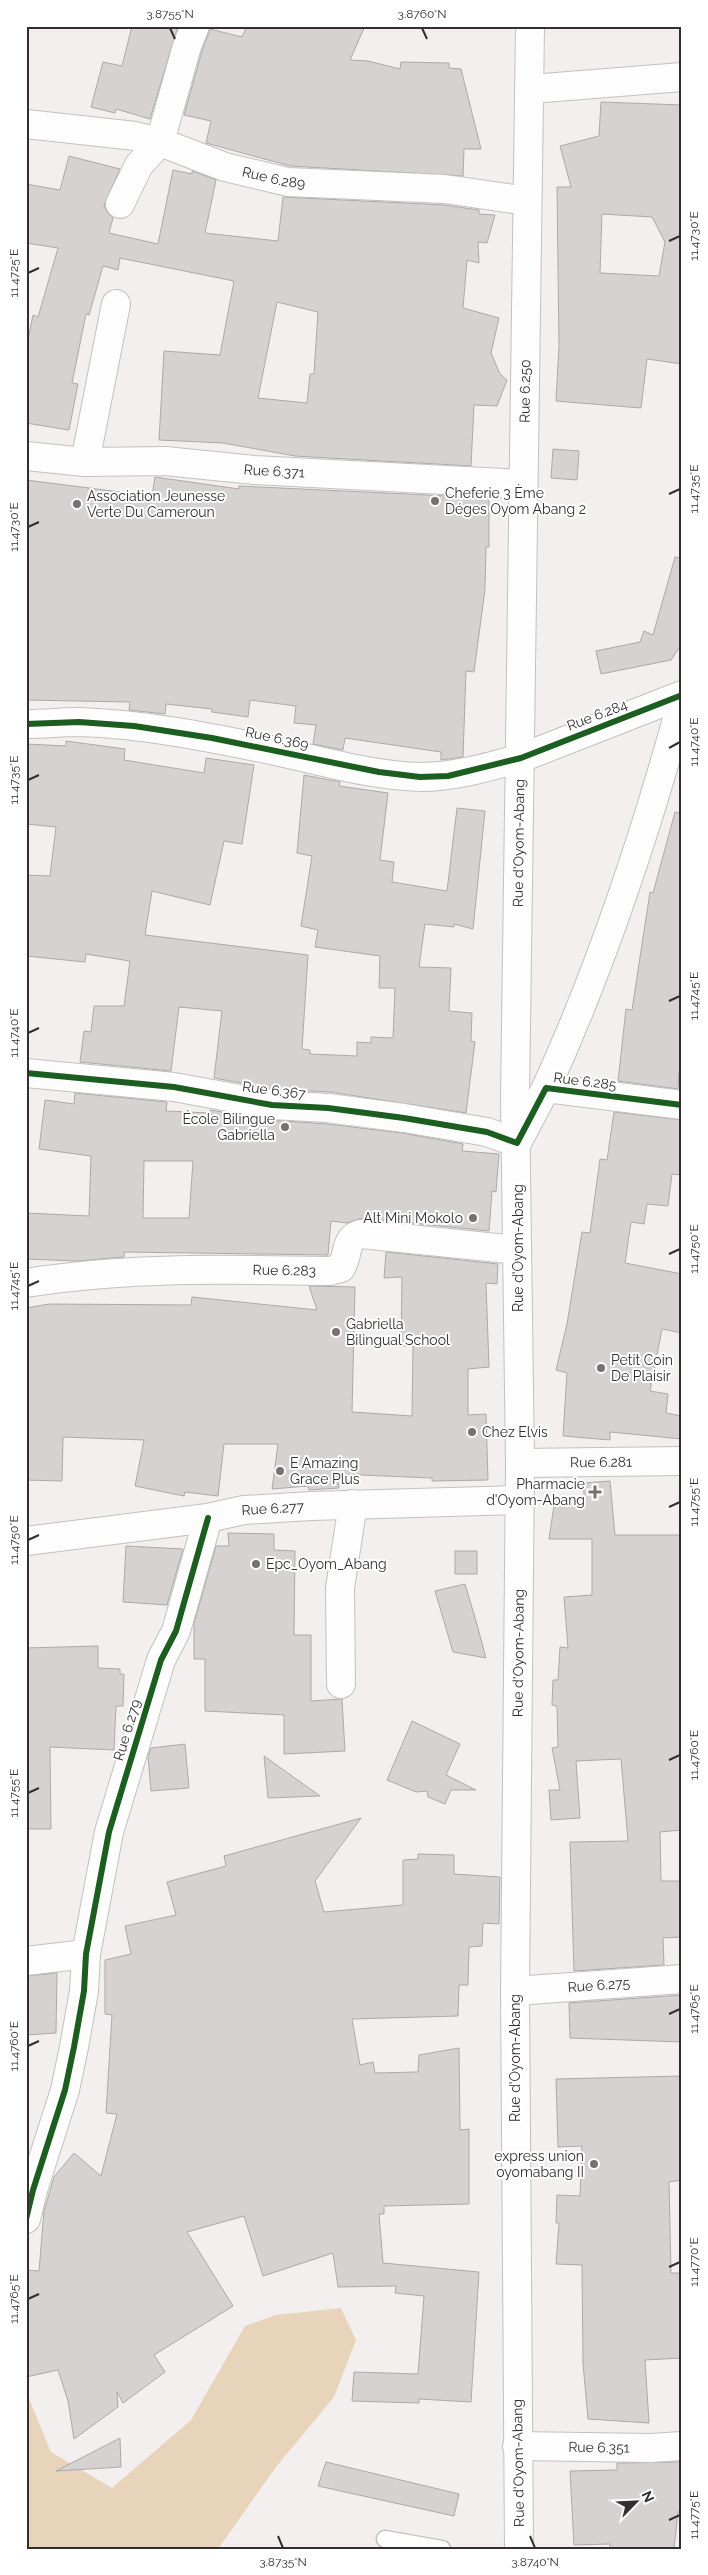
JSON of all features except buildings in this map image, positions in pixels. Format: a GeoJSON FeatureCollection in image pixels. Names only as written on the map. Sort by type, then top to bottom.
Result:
{"type":"FeatureCollection","features":[{"type":"Feature","properties":{"kind":"street"},"geometry":{"type":"LineString","coordinates":[[120,204],[139,165],[160,142],[187,46],[195,26]]}},
{"type":"Feature","properties":{"kind":"street","name":"Rue 6.250"},"geometry":{"type":"LineString","coordinates":[[521,758],[522,484],[531,89],[530,26]]}},
{"type":"Feature","properties":{"kind":"street"},"geometry":{"type":"LineString","coordinates":[[531,89],[682,77]]}},
{"type":"Feature","properties":{"kind":"street","name":"Rue 6.289"},"geometry":{"type":"LineString","coordinates":[[26,124],[135,136],[160,142],[225,167],[288,182],[445,189],[528,201]]}},
{"type":"Feature","properties":{"kind":"street"},"geometry":{"type":"LineString","coordinates":[[85,462],[116,304]]}},
{"type":"Feature","properties":{"kind":"street","name":"Rue 6.371"},"geometry":{"type":"LineString","coordinates":[[26,456],[85,462],[165,461],[293,473],[522,484]]}},
{"type":"Feature","properties":{"kind":"street","name":"Rue 6.284"},"geometry":{"type":"LineString","coordinates":[[521,758],[682,695]]}},
{"type":"Feature","properties":{"kind":"street"},"geometry":{"type":"LineString","coordinates":[[546,1088],[575,1024],[644,836],[680,717]]}},
{"type":"Feature","properties":{"kind":"street","name":"Rue 6.369"},"geometry":{"type":"LineString","coordinates":[[26,724],[79,722],[134,726],[212,738],[379,772],[420,777],[455,774],[521,758]]}},
{"type":"Feature","properties":{"kind":"street","name":"Rue d'Oyom-Abang"},"geometry":{"type":"LineString","coordinates":[[519,2549],[515,1991],[520,1463],[516,974],[521,758]]}},
{"type":"Feature","properties":{"kind":"street","name":"Rue 6.367"},"geometry":{"type":"LineString","coordinates":[[26,1073],[174,1087],[272,1105],[328,1108],[404,1118],[487,1132],[517,1143]]}},
{"type":"Feature","properties":{"kind":"street","name":"Rue 6.285"},"geometry":{"type":"LineString","coordinates":[[517,1143],[546,1088],[682,1105]]}},
{"type":"Feature","properties":{"kind":"street","name":"Rue 6.283"},"geometry":{"type":"LineString","coordinates":[[26,1283],[113,1274],[234,1268],[330,1271],[341,1268],[347,1259],[348,1242],[354,1236],[361,1234],[517,1250]]}},
{"type":"Feature","properties":{"kind":"street","name":"Rue 6.281"},"geometry":{"type":"LineString","coordinates":[[520,1463],[682,1461]]}},
{"type":"Feature","properties":{"kind":"street","name":"Rue 6.277"},"geometry":{"type":"LineString","coordinates":[[26,1542],[208,1518],[244,1510],[353,1504],[520,1500]]}},
{"type":"Feature","properties":{"kind":"street"},"geometry":{"type":"LineString","coordinates":[[341,1684],[340,1588],[353,1504]]}},
{"type":"Feature","properties":{"kind":"street","name":"Rue 6.279"},"geometry":{"type":"LineString","coordinates":[[26,2219],[33,2190],[65,2090],[84,1991],[86,1954],[109,1832],[161,1660],[176,1631],[208,1518]]}},
{"type":"Feature","properties":{"kind":"street"},"geometry":{"type":"LineString","coordinates":[[26,1961],[86,1954]]}},
{"type":"Feature","properties":{"kind":"street","name":"Rue 6.275"},"geometry":{"type":"LineString","coordinates":[[515,1991],[682,1979]]}},
{"type":"Feature","properties":{"kind":"street","name":"Rue 6.351"},"geometry":{"type":"LineString","coordinates":[[517,2446],[651,2448],[682,2446]]}},
{"type":"Feature","properties":{"kind":"lane"},"geometry":{"type":"LineString","coordinates":[[385,2539],[442,2549]]}},
{"type":"Feature","properties":{"kind":"shaded area"},"geometry":{"type":"Polygon","coordinates":[[[341,2308],[356,2340],[334,2397],[276,2467],[218,2549],[26,2549],[26,2391],[51,2452],[112,2488],[191,2420],[245,2326],[276,2315],[341,2308]]]}},
{"type":"Feature","properties":{"kind":"cycle path"},"geometry":{"type":"LineString","coordinates":[[26,724],[79,722],[134,726],[212,738],[379,772],[420,777],[448,776],[521,758],[682,695]]}},
{"type":"Feature","properties":{"kind":"cycle path"},"geometry":{"type":"LineString","coordinates":[[26,1073],[174,1087],[272,1105],[328,1108],[404,1118],[487,1132],[517,1143],[546,1088],[682,1105]]}},
{"type":"Feature","properties":{"kind":"cycle path"},"geometry":{"type":"LineString","coordinates":[[26,2219],[33,2190],[65,2090],[84,1991],[86,1954],[109,1832],[161,1660],[176,1631],[208,1518]]}},
{"type":"Feature","properties":{"kind":"place","name":"Cheferie 3 Ème Déges Oyom Abang 2"},"geometry":{"type":"Point","coordinates":[435,501]}},
{"type":"Feature","properties":{"kind":"place","name":"Association Jeunesse Verte Du Cameroun"},"geometry":{"type":"Point","coordinates":[77,504]}},
{"type":"Feature","properties":{"kind":"place","name":"École Bilingue Gabriella"},"geometry":{"type":"Point","coordinates":[285,1127]}},
{"type":"Feature","properties":{"kind":"place","name":"Alt Mini Mokolo"},"geometry":{"type":"Point","coordinates":[473,1218]}},
{"type":"Feature","properties":{"kind":"place","name":"Gabriella Bilingual School"},"geometry":{"type":"Point","coordinates":[336,1332]}},
{"type":"Feature","properties":{"kind":"place","name":"Petit Coin De Plaisir"},"geometry":{"type":"Point","coordinates":[601,1368]}},
{"type":"Feature","properties":{"kind":"place","name":"Chez Elvis"},"geometry":{"type":"Point","coordinates":[472,1432]}},
{"type":"Feature","properties":{"kind":"place","name":"E Amazing Grace Plus"},"geometry":{"type":"Point","coordinates":[280,1471]}},
{"type":"Feature","properties":{"kind":"place","name":"Pharmacie d'Oyom-Abang"},"geometry":{"type":"Point","coordinates":[595,1492]}},
{"type":"Feature","properties":{"kind":"place","name":"Epc_Oyom_Abang"},"geometry":{"type":"Point","coordinates":[256,1564]}},
{"type":"Feature","properties":{"kind":"place","name":"express union oyomabang II"},"geometry":{"type":"Point","coordinates":[594,2164]}}]}
